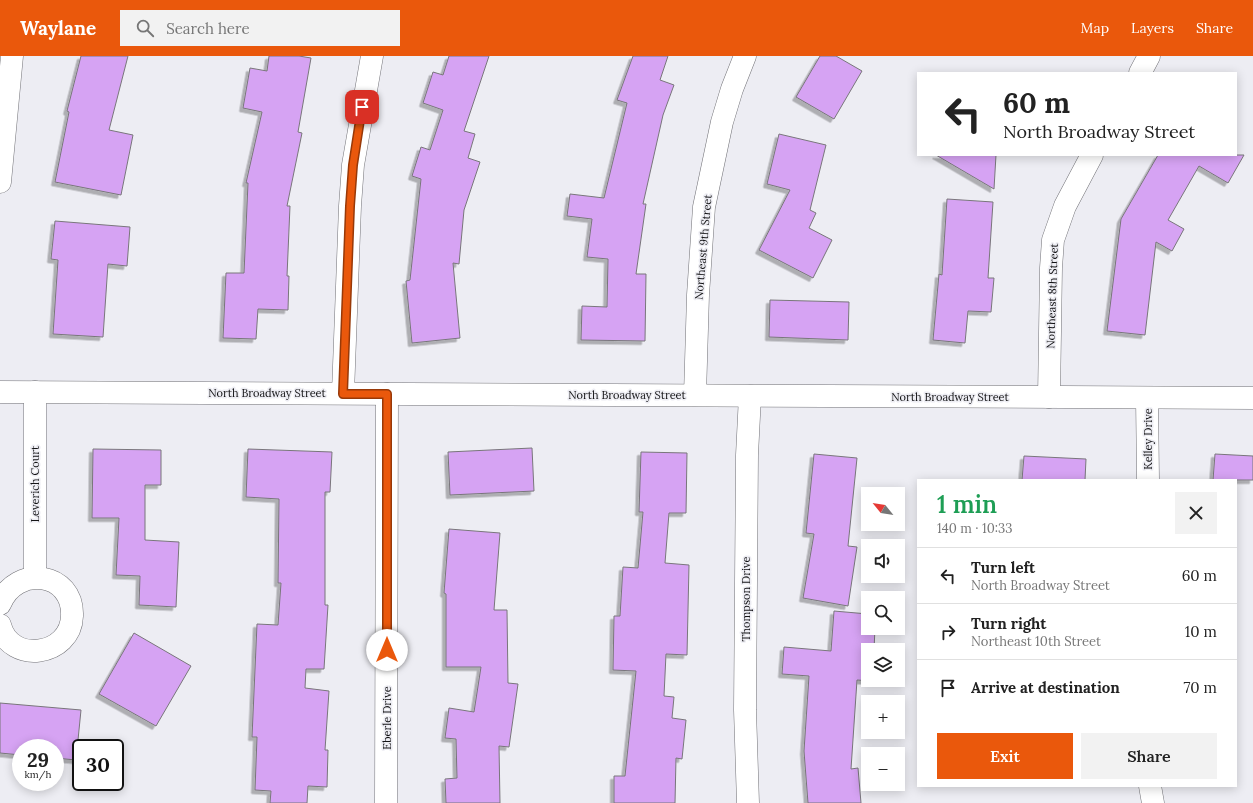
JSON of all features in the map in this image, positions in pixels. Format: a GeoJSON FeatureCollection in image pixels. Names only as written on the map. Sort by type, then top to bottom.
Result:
{"type":"FeatureCollection","features":[{"type":"Feature","properties":{"kind":"street"},"geometry":{"type":"LineString","coordinates":[[0,182],[12,56]]}},
{"type":"Feature","properties":{"kind":"street"},"geometry":{"type":"LineString","coordinates":[[343,394],[350,206],[353,165],[372,56]]}},
{"type":"Feature","properties":{"kind":"street","name":"Northeast 9th Street"},"geometry":{"type":"LineString","coordinates":[[695,395],[698,295],[704,207],[722,122],[732,89],[745,56]]}},
{"type":"Feature","properties":{"kind":"street"},"geometry":{"type":"LineString","coordinates":[[1141,72],[1149,56]]}},
{"type":"Feature","properties":{"kind":"street","name":"Northeast 8th Street"},"geometry":{"type":"LineString","coordinates":[[1049,397],[1051,268],[1054,240],[1065,206],[1091,156]]}},
{"type":"Feature","properties":{"kind":"street","name":"North Broadway Street"},"geometry":{"type":"LineString","coordinates":[[0,392],[1253,398]]}},
{"type":"Feature","properties":{"kind":"street","name":"Leverich Court"},"geometry":{"type":"LineString","coordinates":[[35,392],[35,577]]}},
{"type":"Feature","properties":{"kind":"street","name":"Eberle Drive"},"geometry":{"type":"LineString","coordinates":[[386,803],[387,394]]}},
{"type":"Feature","properties":{"kind":"street","name":"Thompson Drive"},"geometry":{"type":"LineString","coordinates":[[748,803],[745,710],[747,455],[750,396]]}},
{"type":"Feature","properties":{"kind":"street","name":"Kelley Drive"},"geometry":{"type":"LineString","coordinates":[[1147,398],[1148,479]]}},
{"type":"Feature","properties":{"kind":"street"},"geometry":{"type":"LineString","coordinates":[[0,604],[4,595],[12,586],[22,579],[35,577],[46,579],[58,584],[66,593],[71,604],[72,616],[70,628],[63,639],[54,647],[42,651],[30,652],[18,648],[8,640],[0,625]]}},
{"type":"Feature","properties":{"kind":"street"},"geometry":{"type":"LineString","coordinates":[[1150,787],[1153,803]]}},
{"type":"Feature","properties":{"kind":"building"},"geometry":{"type":"Polygon","coordinates":[[[81,56],[128,56],[109,130],[133,135],[121,195],[55,182],[69,112],[67,111],[81,56]]]}},
{"type":"Feature","properties":{"kind":"building"},"geometry":{"type":"Polygon","coordinates":[[[269,56],[299,56],[311,58],[298,132],[302,133],[287,206],[290,206],[287,276],[289,276],[288,310],[258,309],[256,339],[223,338],[226,273],[244,273],[248,183],[246,183],[262,112],[243,108],[250,68],[267,71],[269,56]]]}},
{"type":"Feature","properties":{"kind":"building"},"geometry":{"type":"Polygon","coordinates":[[[449,56],[489,56],[464,131],[475,134],[468,158],[480,162],[464,210],[459,264],[453,263],[460,338],[412,343],[406,281],[410,280],[421,179],[412,176],[421,147],[430,150],[443,110],[423,103],[433,72],[443,75],[449,56]]]}},
{"type":"Feature","properties":{"kind":"building"},"geometry":{"type":"Polygon","coordinates":[[[633,56],[668,56],[660,80],[674,85],[663,115],[643,204],[646,204],[636,274],[646,274],[645,341],[581,340],[582,306],[607,307],[608,259],[587,257],[592,219],[567,216],[570,194],[604,198],[627,103],[617,100],[633,56]]]}},
{"type":"Feature","properties":{"kind":"building"},"geometry":{"type":"Polygon","coordinates":[[[820,56],[836,56],[862,71],[834,119],[796,97],[820,56]]]}},
{"type":"Feature","properties":{"kind":"building"},"geometry":{"type":"Polygon","coordinates":[[[779,134],[826,145],[810,210],[816,213],[809,228],[832,240],[813,278],[759,250],[790,190],[767,184],[779,134]]]}},
{"type":"Feature","properties":{"kind":"building"},"geometry":{"type":"Polygon","coordinates":[[[1244,155],[1228,183],[1199,166],[1168,220],[1184,229],[1172,251],[1156,242],[1145,335],[1107,331],[1121,219],[1157,156],[1244,155]]]}},
{"type":"Feature","properties":{"kind":"building"},"geometry":{"type":"Polygon","coordinates":[[[938,156],[996,156],[994,189],[938,156]]]}},
{"type":"Feature","properties":{"kind":"building"},"geometry":{"type":"Polygon","coordinates":[[[947,199],[993,202],[988,278],[994,278],[991,312],[968,311],[965,343],[933,340],[939,274],[942,275],[947,199]]]}},
{"type":"Feature","properties":{"kind":"building"},"geometry":{"type":"Polygon","coordinates":[[[55,221],[130,227],[127,266],[108,264],[103,337],[53,334],[58,260],[51,259],[55,221]]]}},
{"type":"Feature","properties":{"kind":"building"},"geometry":{"type":"Polygon","coordinates":[[[770,300],[849,302],[848,340],[769,337],[770,300]]]}},
{"type":"Feature","properties":{"kind":"building"},"geometry":{"type":"Polygon","coordinates":[[[532,448],[534,491],[450,495],[448,452],[532,448]]]}},
{"type":"Feature","properties":{"kind":"building"},"geometry":{"type":"Polygon","coordinates":[[[93,449],[161,450],[161,485],[145,485],[145,540],[179,542],[176,607],[139,605],[140,576],[116,575],[119,518],[92,518],[93,449]]]}},
{"type":"Feature","properties":{"kind":"building"},"geometry":{"type":"Polygon","coordinates":[[[248,449],[332,452],[330,492],[325,492],[325,605],[328,605],[324,669],[306,669],[305,688],[329,691],[325,750],[328,750],[327,787],[308,786],[307,803],[270,803],[271,791],[255,790],[257,737],[252,737],[257,624],[278,625],[281,583],[278,583],[279,499],[246,497],[248,449]]]}},
{"type":"Feature","properties":{"kind":"building"},"geometry":{"type":"Polygon","coordinates":[[[641,452],[687,453],[686,513],[669,513],[665,563],[689,565],[687,655],[666,654],[664,696],[674,697],[672,718],[686,720],[682,759],[676,758],[675,803],[614,803],[614,776],[625,776],[636,671],[613,670],[614,616],[620,616],[623,567],[638,568],[643,512],[639,512],[641,452]]]}},
{"type":"Feature","properties":{"kind":"building"},"geometry":{"type":"Polygon","coordinates":[[[814,454],[857,458],[848,546],[857,547],[848,606],[803,598],[814,534],[806,533],[814,454]]]}},
{"type":"Feature","properties":{"kind":"building"},"geometry":{"type":"Polygon","coordinates":[[[1215,454],[1253,456],[1253,480],[1213,479],[1215,454]]]}},
{"type":"Feature","properties":{"kind":"building"},"geometry":{"type":"Polygon","coordinates":[[[1024,456],[1086,459],[1085,479],[1022,479],[1024,456]]]}},
{"type":"Feature","properties":{"kind":"building"},"geometry":{"type":"Polygon","coordinates":[[[449,529],[500,533],[494,610],[507,610],[508,683],[518,684],[509,747],[499,746],[500,803],[446,803],[445,779],[457,778],[456,739],[445,738],[449,708],[474,712],[481,667],[446,667],[446,594],[444,593],[449,529]]]}},
{"type":"Feature","properties":{"kind":"building"},"geometry":{"type":"Polygon","coordinates":[[[834,611],[861,613],[861,635],[875,635],[874,643],[861,643],[861,680],[857,680],[851,769],[858,768],[861,803],[808,803],[804,751],[809,676],[782,674],[784,647],[831,651],[834,611]]]}},
{"type":"Feature","properties":{"kind":"building"},"geometry":{"type":"Polygon","coordinates":[[[134,633],[191,666],[156,726],[99,694],[134,633]]]}},
{"type":"Feature","properties":{"kind":"building"},"geometry":{"type":"Polygon","coordinates":[[[0,703],[81,710],[78,739],[72,739],[72,760],[64,759],[64,739],[12,739],[12,754],[0,753],[0,703]]]}},
{"type":"Feature","properties":{"kind":"route"},"geometry":{"type":"LineString","coordinates":[[362,107],[353,165],[350,206],[343,394],[387,394],[387,650]]}}]}
